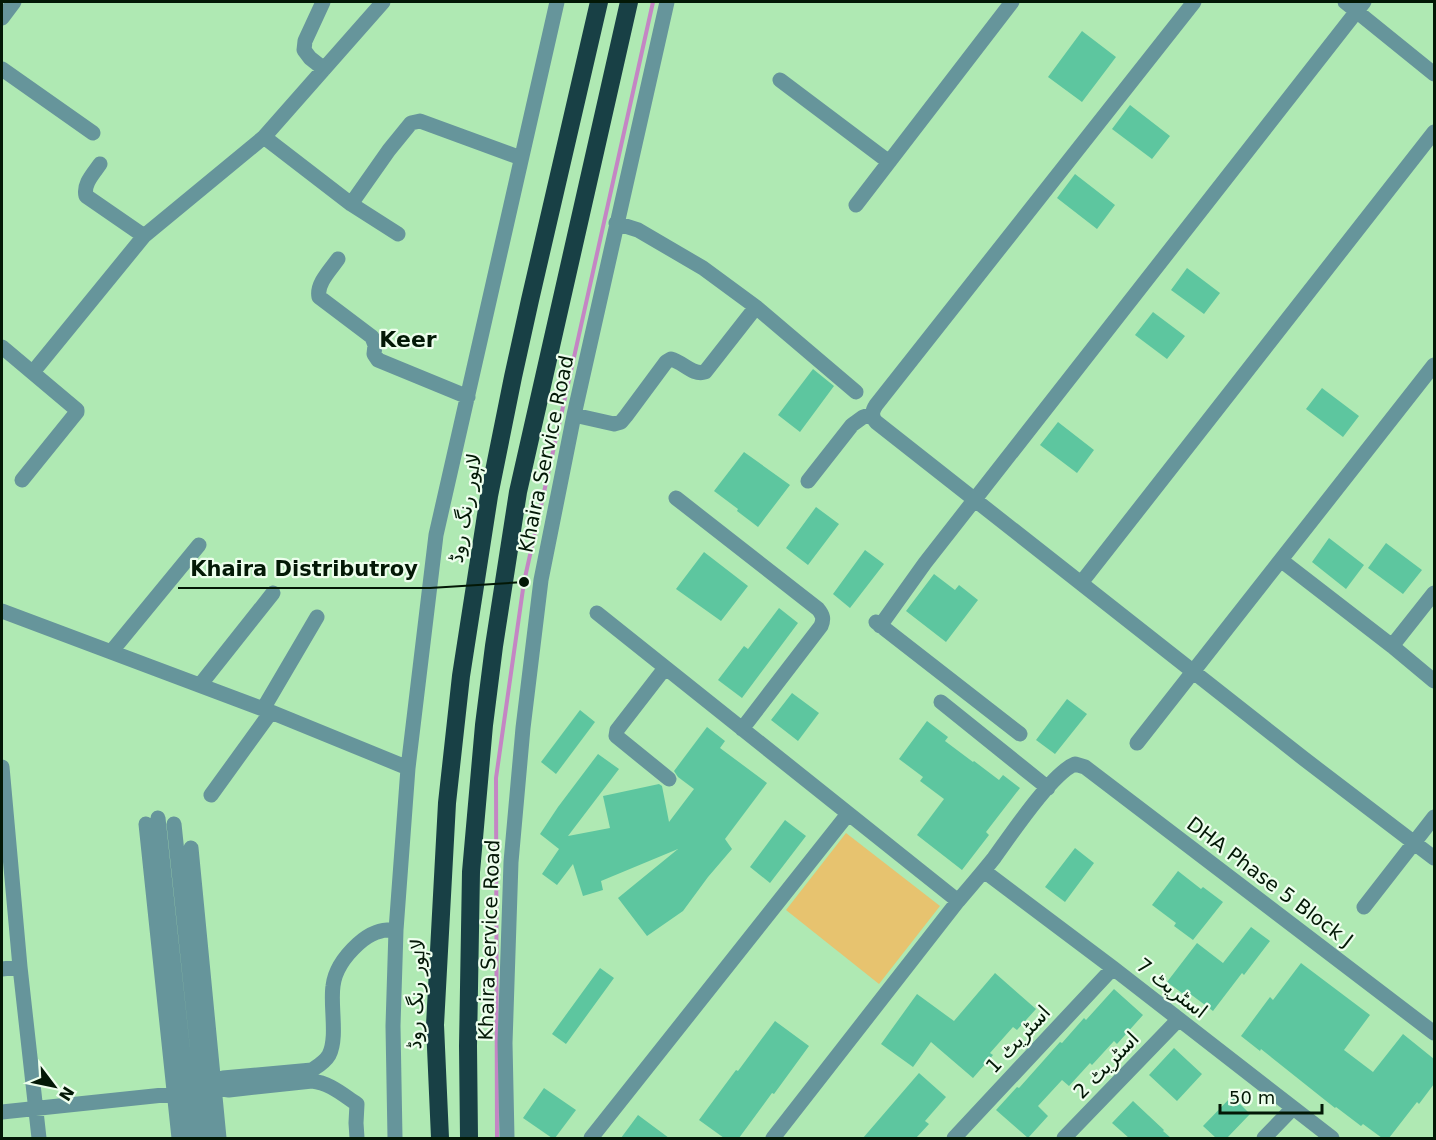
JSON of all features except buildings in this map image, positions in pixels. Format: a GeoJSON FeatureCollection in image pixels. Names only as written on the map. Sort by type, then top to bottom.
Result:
{"type":"FeatureCollection","features":[{"type":"Feature","properties":{"kind":"highway","name":"لاہور رنگ روڈ"},"geometry":{"type":"LineString","coordinates":[[440,1138],[435,1025],[447,803],[462,665],[489,496],[511,388],[599,2]]}},
{"type":"Feature","properties":{"kind":"highway"},"geometry":{"type":"LineString","coordinates":[[470,1138],[468,1046],[471,872],[484,725],[494,646],[518,492],[629,2]]}},
{"type":"Feature","properties":{"kind":"street"},"geometry":{"type":"LineString","coordinates":[[2,18],[14,2]]}},
{"type":"Feature","properties":{"kind":"street"},"geometry":{"type":"LineString","coordinates":[[323,2],[305,41],[304,50],[324,69]]}},
{"type":"Feature","properties":{"kind":"street"},"geometry":{"type":"LineString","coordinates":[[33,372],[144,236],[264,137],[383,2]]}},
{"type":"Feature","properties":{"kind":"street"},"geometry":{"type":"LineString","coordinates":[[395,1138],[393,1026],[396,930],[408,768],[436,535],[557,2]]}},
{"type":"Feature","properties":{"kind":"street","name":"Khaira Service Road"},"geometry":{"type":"LineString","coordinates":[[507,1138],[506,1043],[511,874],[523,728],[541,580],[574,415],[667,2]]}},
{"type":"Feature","properties":{"kind":"street"},"geometry":{"type":"LineString","coordinates":[[856,205],[1012,2]]}},
{"type":"Feature","properties":{"kind":"street"},"geometry":{"type":"LineString","coordinates":[[1194,2],[876,405],[872,414],[876,422],[1193,672],[1434,858]]}},
{"type":"Feature","properties":{"kind":"street"},"geometry":{"type":"LineString","coordinates":[[1020,734],[878,624],[1355,5],[1434,74]]}},
{"type":"Feature","properties":{"kind":"street"},"geometry":{"type":"LineString","coordinates":[[2,69],[93,133]]}},
{"type":"Feature","properties":{"kind":"street"},"geometry":{"type":"LineString","coordinates":[[780,80],[889,162]]}},
{"type":"Feature","properties":{"kind":"street"},"geometry":{"type":"LineString","coordinates":[[351,204],[411,123],[420,121],[521,158]]}},
{"type":"Feature","properties":{"kind":"street"},"geometry":{"type":"LineString","coordinates":[[1081,583],[1434,132]]}},
{"type":"Feature","properties":{"kind":"street"},"geometry":{"type":"LineString","coordinates":[[264,137],[351,204],[398,234]]}},
{"type":"Feature","properties":{"kind":"street"},"geometry":{"type":"LineString","coordinates":[[100,164],[84,190],[86,196],[144,236]]}},
{"type":"Feature","properties":{"kind":"street"},"geometry":{"type":"LineString","coordinates":[[616,224],[638,230],[703,268],[756,307],[856,392]]}},
{"type":"Feature","properties":{"kind":"street"},"geometry":{"type":"LineString","coordinates":[[338,258],[319,287],[318,293],[320,297],[372,337],[375,345],[374,354],[378,360],[468,397]]}},
{"type":"Feature","properties":{"kind":"street"},"geometry":{"type":"LineString","coordinates":[[574,415],[614,424],[621,422],[666,362],[671,359],[676,360],[695,372],[700,374],[705,372],[756,307]]}},
{"type":"Feature","properties":{"kind":"street"},"geometry":{"type":"LineString","coordinates":[[2,347],[77,410],[22,480]]}},
{"type":"Feature","properties":{"kind":"street"},"geometry":{"type":"LineString","coordinates":[[1137,743],[1434,366]]}},
{"type":"Feature","properties":{"kind":"street"},"geometry":{"type":"LineString","coordinates":[[808,481],[852,425],[872,414]]}},
{"type":"Feature","properties":{"kind":"street"},"geometry":{"type":"LineString","coordinates":[[676,498],[822,614],[821,626],[742,729]]}},
{"type":"Feature","properties":{"kind":"street"},"geometry":{"type":"LineString","coordinates":[[111,652],[199,545]]}},
{"type":"Feature","properties":{"kind":"street"},"geometry":{"type":"LineString","coordinates":[[1282,561],[1434,681]]}},
{"type":"Feature","properties":{"kind":"street"},"geometry":{"type":"LineString","coordinates":[[200,686],[273,593]]}},
{"type":"Feature","properties":{"kind":"street"},"geometry":{"type":"LineString","coordinates":[[1392,646],[1434,593]]}},
{"type":"Feature","properties":{"kind":"street"},"geometry":{"type":"LineString","coordinates":[[2,611],[267,710],[408,768]]}},
{"type":"Feature","properties":{"kind":"street"},"geometry":{"type":"LineString","coordinates":[[597,613],[958,901]]}},
{"type":"Feature","properties":{"kind":"street"},"geometry":{"type":"LineString","coordinates":[[211,795],[267,710],[317,616]]}},
{"type":"Feature","properties":{"kind":"street"},"geometry":{"type":"LineString","coordinates":[[665,668],[617,730],[616,736],[669,779]]}},
{"type":"Feature","properties":{"kind":"street"},"geometry":{"type":"LineString","coordinates":[[773,1138],[1048,788],[941,702]]}},
{"type":"Feature","properties":{"kind":"street","name":"DHA Phase 5 Block J"},"geometry":{"type":"LineString","coordinates":[[1048,788],[1068,767],[1075,764],[1080,765],[1434,1033]]}},
{"type":"Feature","properties":{"kind":"street"},"geometry":{"type":"LineString","coordinates":[[2,767],[20,967],[39,1138]]}},
{"type":"Feature","properties":{"kind":"street"},"geometry":{"type":"LineString","coordinates":[[591,1138],[848,814]]}},
{"type":"Feature","properties":{"kind":"street"},"geometry":{"type":"LineString","coordinates":[[1364,907],[1434,817]]}},
{"type":"Feature","properties":{"kind":"street"},"geometry":{"type":"LineString","coordinates":[[152,821],[194,1091],[207,1138]]}},
{"type":"Feature","properties":{"kind":"street"},"geometry":{"type":"LineString","coordinates":[[174,825],[194,1091],[179,1138]]}},
{"type":"Feature","properties":{"kind":"street"},"geometry":{"type":"LineString","coordinates":[[191,848],[194,1091],[192,1138]]}},
{"type":"Feature","properties":{"kind":"street","name":"اسٹریٹ 7"},"geometry":{"type":"LineString","coordinates":[[984,871],[1332,1138]]}},
{"type":"Feature","properties":{"kind":"street"},"geometry":{"type":"LineString","coordinates":[[194,1091],[223,1078],[312,1070],[322,1064],[333,1042],[333,985],[341,963],[363,940],[375,932],[384,929],[396,930]]}},
{"type":"Feature","properties":{"kind":"street"},"geometry":{"type":"LineString","coordinates":[[2,969],[20,967]]}},
{"type":"Feature","properties":{"kind":"street","name":"اسٹریٹ 1"},"geometry":{"type":"LineString","coordinates":[[954,1138],[1113,968]]}},
{"type":"Feature","properties":{"kind":"street","name":"اسٹریٹ 2"},"geometry":{"type":"LineString","coordinates":[[1064,1138],[1178,1020]]}},
{"type":"Feature","properties":{"kind":"street"},"geometry":{"type":"LineString","coordinates":[[2,1112],[312,1081],[322,1082],[334,1088],[357,1104],[357,1138]]}},
{"type":"Feature","properties":{"kind":"street"},"geometry":{"type":"LineString","coordinates":[[194,1091],[219,1138]]}},
{"type":"Feature","properties":{"kind":"street"},"geometry":{"type":"LineString","coordinates":[[1264,1138],[1293,1108]]}},
{"type":"Feature","properties":{"kind":"shaded area"},"geometry":{"type":"Polygon","coordinates":[[[846,833],[940,906],[879,984],[786,910],[846,833]]]}},
{"type":"Feature","properties":{"kind":"waterway"},"geometry":{"type":"LineString","coordinates":[[497,1138],[496,778],[524,582],[653,2]]}},
{"type":"Feature","properties":{"kind":"place","name":"Khaira Distributroy"},"geometry":{"type":"Point","coordinates":[524,582]}},
{"type":"Feature","properties":{"kind":"district","name":"Keer"},"geometry":{"type":"Point","coordinates":[408,339]}}]}
